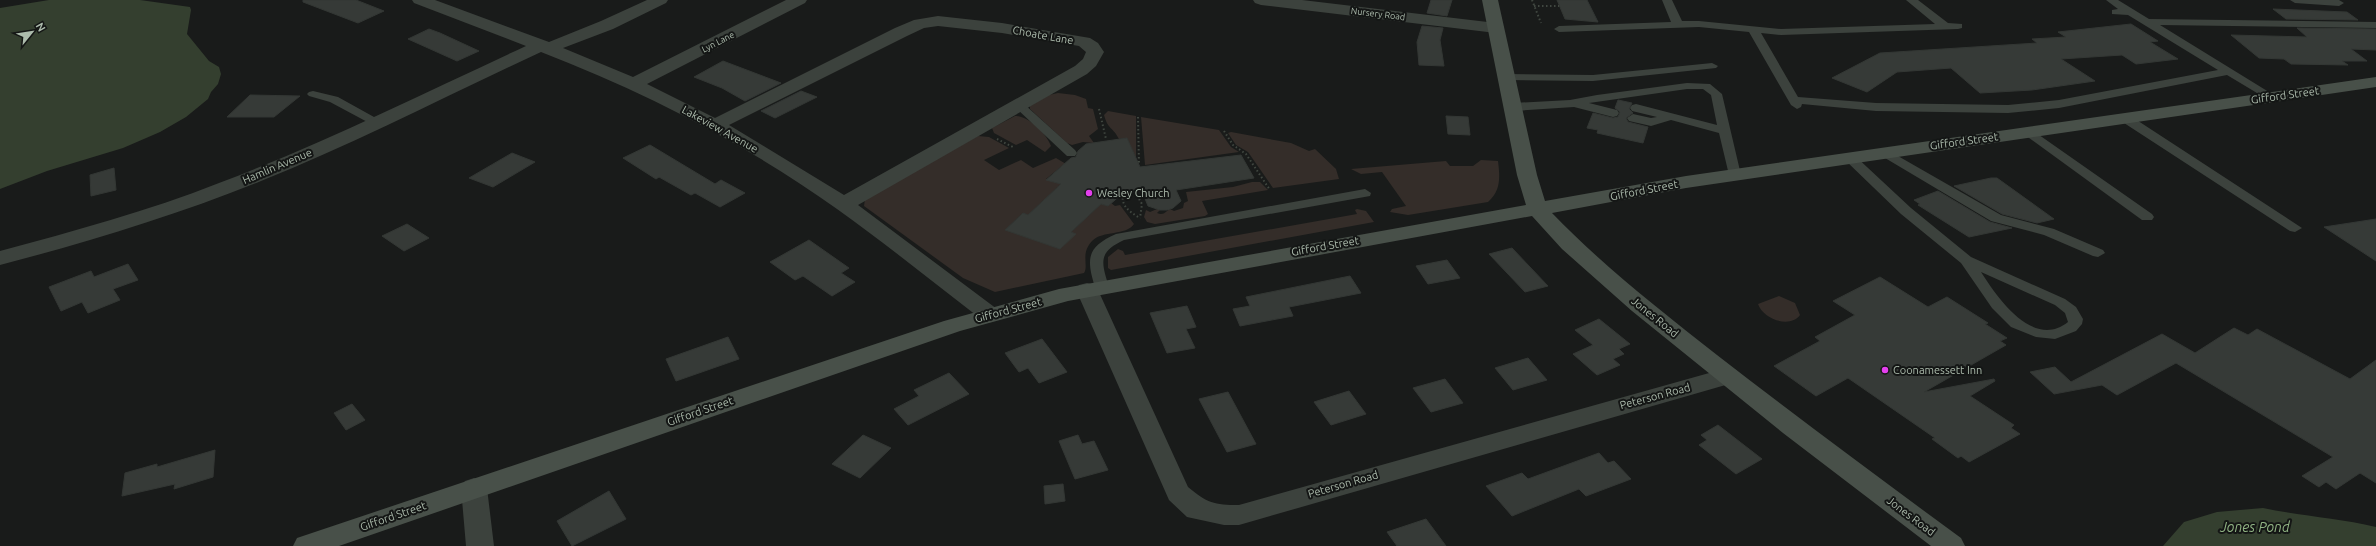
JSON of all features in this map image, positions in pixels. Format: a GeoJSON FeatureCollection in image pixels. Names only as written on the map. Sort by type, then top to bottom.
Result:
{"type":"FeatureCollection","features":[{"type":"Feature","properties":{"kind":"main road","name":"Jones Road"},"geometry":{"type":"LineString","coordinates":[[1490,0],[1527,175],[1538,210],[1570,244],[1634,301],[1727,376],[1951,546]]}},
{"type":"Feature","properties":{"kind":"main road","name":"Gifford Street"},"geometry":{"type":"LineString","coordinates":[[306,546],[989,314],[1094,288],[1538,210],[1686,182],[1849,157],[2376,82]]}},
{"type":"Feature","properties":{"kind":"street","name":"Lakeview Avenue"},"geometry":{"type":"LineString","coordinates":[[420,0],[545,46],[635,83],[715,125],[779,162],[844,204],[989,314]]}},
{"type":"Feature","properties":{"kind":"street","name":"Hamlin Avenue"},"geometry":{"type":"LineString","coordinates":[[0,258],[140,218],[202,197],[256,176],[545,46],[613,23],[660,0]]}},
{"type":"Feature","properties":{"kind":"street","name":"Lyn Lane"},"geometry":{"type":"LineString","coordinates":[[635,83],[800,0]]}},
{"type":"Feature","properties":{"kind":"street","name":"Nursery Road"},"geometry":{"type":"LineString","coordinates":[[1261,0],[1288,2],[1496,28]]}},
{"type":"Feature","properties":{"kind":"street","name":"Choate Lane"},"geometry":{"type":"LineString","coordinates":[[715,125],[906,29],[924,23],[938,21],[1002,28],[1084,42],[1092,47],[1095,52],[1093,57],[1081,70],[1020,106],[844,204]]}},
{"type":"Feature","properties":{"kind":"street","name":"Peterson Road"},"geometry":{"type":"LineString","coordinates":[[1094,288],[1178,493],[1197,510],[1224,515],[1239,515],[1727,376]]}},
{"type":"Feature","properties":{"kind":"street"},"geometry":{"type":"LineString","coordinates":[[474,488],[480,546]]}},
{"type":"Feature","properties":{"kind":"lane"},"geometry":{"type":"LineString","coordinates":[[1668,0],[1678,25]]}},
{"type":"Feature","properties":{"kind":"lane"},"geometry":{"type":"LineString","coordinates":[[1914,1],[1930,0]]}},
{"type":"Feature","properties":{"kind":"lane"},"geometry":{"type":"LineString","coordinates":[[2112,0],[2227,72],[2271,97]]}},
{"type":"Feature","properties":{"kind":"lane"},"geometry":{"type":"LineString","coordinates":[[2295,0],[2339,3]]}},
{"type":"Feature","properties":{"kind":"lane"},"geometry":{"type":"LineString","coordinates":[[1914,1],[1945,26]]}},
{"type":"Feature","properties":{"kind":"lane"},"geometry":{"type":"LineString","coordinates":[[2116,12],[2130,12]]}},
{"type":"Feature","properties":{"kind":"lane"},"geometry":{"type":"LineString","coordinates":[[2146,22],[2376,25]]}},
{"type":"Feature","properties":{"kind":"lane"},"geometry":{"type":"LineString","coordinates":[[1559,30],[1713,24],[1753,30],[1781,32],[1958,26]]}},
{"type":"Feature","properties":{"kind":"lane"},"geometry":{"type":"LineString","coordinates":[[1753,30],[1796,102],[1876,107],[2008,109],[2059,104],[2147,86],[2227,72]]}},
{"type":"Feature","properties":{"kind":"lane"},"geometry":{"type":"LineString","coordinates":[[1506,77],[1593,78],[1712,66]]}},
{"type":"Feature","properties":{"kind":"lane"},"geometry":{"type":"LineString","coordinates":[[1513,107],[1586,101],[1688,86],[1706,86],[1716,94],[1726,130],[1735,175]]}},
{"type":"Feature","properties":{"kind":"lane"},"geometry":{"type":"LineString","coordinates":[[313,94],[334,99],[378,122]]}},
{"type":"Feature","properties":{"kind":"lane"},"geometry":{"type":"LineString","coordinates":[[1586,101],[1615,108],[1586,101]]}},
{"type":"Feature","properties":{"kind":"lane"},"geometry":{"type":"LineString","coordinates":[[1020,106],[1071,153]]}},
{"type":"Feature","properties":{"kind":"lane"},"geometry":{"type":"LineString","coordinates":[[1635,113],[1651,122],[1666,118],[1726,130]]}},
{"type":"Feature","properties":{"kind":"lane"},"geometry":{"type":"LineString","coordinates":[[2125,118],[2295,228]]}},
{"type":"Feature","properties":{"kind":"lane"},"geometry":{"type":"LineString","coordinates":[[2029,132],[2147,217]]}},
{"type":"Feature","properties":{"kind":"lane"},"geometry":{"type":"LineString","coordinates":[[1884,152],[1996,218],[2050,232],[2098,253]]}},
{"type":"Feature","properties":{"kind":"lane"},"geometry":{"type":"LineString","coordinates":[[1849,157],[1906,211],[1966,260],[2060,302],[2071,310],[2076,319],[2075,324],[2060,334],[2048,335],[2018,326],[1997,305],[1966,260]]}},
{"type":"Feature","properties":{"kind":"lane"},"geometry":{"type":"LineString","coordinates":[[1094,288],[1094,265],[1096,256],[1101,248],[1108,242],[1121,237],[1366,193]]}},
{"type":"Feature","properties":{"kind":"path"},"geometry":{"type":"LineString","coordinates":[[1532,0],[1540,23]]}},
{"type":"Feature","properties":{"kind":"path"},"geometry":{"type":"LineString","coordinates":[[1534,6],[1559,6]]}},
{"type":"Feature","properties":{"kind":"path"},"geometry":{"type":"LineString","coordinates":[[1099,110],[1106,139]]}},
{"type":"Feature","properties":{"kind":"path"},"geometry":{"type":"LineString","coordinates":[[1138,117],[1139,165]]}},
{"type":"Feature","properties":{"kind":"path"},"geometry":{"type":"LineString","coordinates":[[1224,131],[1232,145],[1246,154],[1270,190]]}},
{"type":"Feature","properties":{"kind":"path"},"geometry":{"type":"LineString","coordinates":[[1135,192],[1140,197],[1143,207],[1140,218]]}},
{"type":"Feature","properties":{"kind":"path"},"geometry":{"type":"LineString","coordinates":[[1123,194],[1122,200],[1127,210],[1140,218],[1146,233]]}},
{"type":"Feature","properties":{"kind":"shaded area"},"geometry":{"type":"Polygon","coordinates":[[[1058,93],[1075,95],[1086,99],[1088,108],[1093,109],[1098,129],[1089,136],[1094,143],[1083,142],[1072,145],[1067,143],[1030,109],[1030,106],[1049,95],[1058,93]]]}},
{"type":"Feature","properties":{"kind":"shaded area"},"geometry":{"type":"Polygon","coordinates":[[[1108,111],[1136,116],[1136,158],[1127,138],[1119,139],[1107,123],[1104,115],[1108,111]]]}},
{"type":"Feature","properties":{"kind":"shaded area"},"geometry":{"type":"Polygon","coordinates":[[[1015,116],[1026,119],[1041,131],[1051,146],[1045,152],[1027,140],[1016,145],[994,133],[992,128],[1015,116]]]}},
{"type":"Feature","properties":{"kind":"shaded area"},"geometry":{"type":"Polygon","coordinates":[[[1141,117],[1219,130],[1231,147],[1239,152],[1145,165],[1141,117]]]}},
{"type":"Feature","properties":{"kind":"shaded area"},"geometry":{"type":"Polygon","coordinates":[[[1231,132],[1291,143],[1309,151],[1315,149],[1336,169],[1339,179],[1273,188],[1248,152],[1236,145],[1228,133],[1231,132]]]}},
{"type":"Feature","properties":{"kind":"shaded area"},"geometry":{"type":"Polygon","coordinates":[[[978,136],[989,137],[1009,148],[984,160],[999,170],[1021,160],[1033,168],[1056,158],[1066,164],[1046,179],[1061,184],[1028,215],[1023,213],[1005,230],[1075,234],[1071,232],[1101,204],[1108,206],[1111,203],[1115,206],[1120,205],[1134,224],[1126,230],[1102,235],[1092,241],[1086,250],[1086,266],[1084,273],[995,292],[963,278],[864,206],[865,199],[978,136]]]}},
{"type":"Feature","properties":{"kind":"shaded area"},"geometry":{"type":"Polygon","coordinates":[[[1481,160],[1498,161],[1499,183],[1495,193],[1488,202],[1408,215],[1390,212],[1392,209],[1406,206],[1382,172],[1361,174],[1351,169],[1446,161],[1450,166],[1473,166],[1481,160]]]}},
{"type":"Feature","properties":{"kind":"shaded area"},"geometry":{"type":"Polygon","coordinates":[[[1252,182],[1260,182],[1268,190],[1202,201],[1208,214],[1205,216],[1155,224],[1147,222],[1144,217],[1146,210],[1150,212],[1157,209],[1160,210],[1157,213],[1161,214],[1170,209],[1174,211],[1183,208],[1184,203],[1188,201],[1186,192],[1233,187],[1252,182]]]}},
{"type":"Feature","properties":{"kind":"shaded area"},"geometry":{"type":"Polygon","coordinates":[[[1355,210],[1366,211],[1374,222],[1111,270],[1108,268],[1108,257],[1118,249],[1123,251],[1125,255],[1357,214],[1355,210]]]}},
{"type":"Feature","properties":{"kind":"shaded area"},"geometry":{"type":"Polygon","coordinates":[[[1779,296],[1795,303],[1800,315],[1796,319],[1784,322],[1771,318],[1765,314],[1758,304],[1779,296]]]}},
{"type":"Feature","properties":{"kind":"water"},"geometry":{"type":"Polygon","coordinates":[[[49,0],[140,0],[190,7],[191,10],[187,34],[209,61],[219,67],[221,74],[218,84],[211,92],[208,99],[186,117],[160,132],[123,148],[47,171],[0,189],[0,8],[49,0]]]}},
{"type":"Feature","properties":{"kind":"water","name":"Jones Pond"},"geometry":{"type":"Polygon","coordinates":[[[2263,508],[2348,521],[2376,527],[2376,546],[2163,546],[2184,522],[2217,512],[2263,508]]]}},
{"type":"Feature","properties":{"kind":"building"},"geometry":{"type":"Polygon","coordinates":[[[303,0],[356,0],[384,11],[358,23],[303,2],[303,0]]]}},
{"type":"Feature","properties":{"kind":"building"},"geometry":{"type":"Polygon","coordinates":[[[1431,0],[1452,0],[1447,16],[1427,13],[1431,0]]]}},
{"type":"Feature","properties":{"kind":"building"},"geometry":{"type":"Polygon","coordinates":[[[1557,0],[1587,0],[1598,22],[1565,19],[1557,0]]]}},
{"type":"Feature","properties":{"kind":"building"},"geometry":{"type":"Polygon","coordinates":[[[2273,9],[2347,12],[2358,20],[2286,19],[2273,9]]]}},
{"type":"Feature","properties":{"kind":"building"},"geometry":{"type":"Polygon","coordinates":[[[2131,24],[2158,41],[2150,42],[2178,59],[2136,64],[2122,55],[2061,59],[2095,81],[2032,90],[1980,93],[1951,68],[1897,72],[1867,92],[1832,78],[1880,53],[2037,43],[2032,39],[2066,37],[2058,32],[2131,24]]]}},
{"type":"Feature","properties":{"kind":"building"},"geometry":{"type":"Polygon","coordinates":[[[1422,26],[1443,28],[1440,40],[1444,66],[1419,65],[1417,42],[1422,26]]]}},
{"type":"Feature","properties":{"kind":"building"},"geometry":{"type":"Polygon","coordinates":[[[2297,28],[2376,29],[2376,50],[2351,49],[2367,61],[2342,61],[2348,65],[2291,64],[2284,59],[2259,58],[2231,35],[2307,37],[2297,28]]]}},
{"type":"Feature","properties":{"kind":"building"},"geometry":{"type":"Polygon","coordinates":[[[429,29],[479,51],[457,61],[408,39],[429,29]]]}},
{"type":"Feature","properties":{"kind":"building"},"geometry":{"type":"Polygon","coordinates":[[[723,61],[781,83],[745,101],[722,88],[694,77],[723,61]]]}},
{"type":"Feature","properties":{"kind":"building"},"geometry":{"type":"Polygon","coordinates":[[[801,91],[817,97],[775,118],[761,111],[801,91]]]}},
{"type":"Feature","properties":{"kind":"building"},"geometry":{"type":"Polygon","coordinates":[[[250,95],[300,96],[274,117],[227,117],[250,95]]]}},
{"type":"Feature","properties":{"kind":"building"},"geometry":{"type":"Polygon","coordinates":[[[1618,100],[1632,103],[1629,109],[1633,113],[1626,118],[1628,122],[1648,127],[1643,143],[1597,133],[1598,130],[1587,128],[1593,113],[1613,118],[1618,117],[1620,112],[1615,108],[1618,100]]]}},
{"type":"Feature","properties":{"kind":"building"},"geometry":{"type":"Polygon","coordinates":[[[1446,116],[1468,117],[1470,135],[1448,134],[1446,116]]]}},
{"type":"Feature","properties":{"kind":"building","name":"Wesley Church"},"geometry":{"type":"Polygon","coordinates":[[[1127,138],[1140,167],[1241,155],[1254,178],[1176,190],[1181,201],[1173,208],[1167,210],[1160,210],[1148,206],[1142,191],[1122,194],[1108,206],[1101,204],[1071,232],[1076,234],[1060,249],[1005,230],[1023,213],[1028,215],[1061,184],[1046,180],[1071,158],[1076,157],[1078,151],[1086,144],[1127,138]]]}},
{"type":"Feature","properties":{"kind":"building"},"geometry":{"type":"Polygon","coordinates":[[[650,145],[715,184],[721,180],[745,193],[720,207],[695,193],[691,195],[659,177],[656,179],[623,158],[650,145]]]}},
{"type":"Feature","properties":{"kind":"building"},"geometry":{"type":"Polygon","coordinates":[[[512,153],[535,162],[493,187],[469,178],[512,153]]]}},
{"type":"Feature","properties":{"kind":"building"},"geometry":{"type":"Polygon","coordinates":[[[114,168],[116,190],[91,196],[90,175],[114,168]]]}},
{"type":"Feature","properties":{"kind":"building"},"geometry":{"type":"Polygon","coordinates":[[[1997,178],[2054,219],[2037,223],[2002,214],[1954,186],[1997,178]]]}},
{"type":"Feature","properties":{"kind":"building"},"geometry":{"type":"Polygon","coordinates":[[[1938,191],[1990,222],[2012,228],[1969,237],[1918,205],[1920,204],[1914,200],[1938,191]]]}},
{"type":"Feature","properties":{"kind":"building"},"geometry":{"type":"Polygon","coordinates":[[[2376,219],[2376,261],[2324,227],[2376,219]]]}},
{"type":"Feature","properties":{"kind":"building"},"geometry":{"type":"Polygon","coordinates":[[[407,224],[429,238],[404,251],[382,236],[407,224]]]}},
{"type":"Feature","properties":{"kind":"building"},"geometry":{"type":"Polygon","coordinates":[[[809,240],[849,268],[841,273],[855,282],[832,296],[803,276],[795,280],[770,262],[809,240]]]}},
{"type":"Feature","properties":{"kind":"building"},"geometry":{"type":"Polygon","coordinates":[[[1512,248],[1548,286],[1525,292],[1489,254],[1512,248]]]}},
{"type":"Feature","properties":{"kind":"building"},"geometry":{"type":"Polygon","coordinates":[[[1447,260],[1460,278],[1428,284],[1416,266],[1447,260]]]}},
{"type":"Feature","properties":{"kind":"building"},"geometry":{"type":"Polygon","coordinates":[[[128,264],[138,280],[113,289],[120,300],[88,313],[82,302],[61,311],[49,287],[91,271],[94,277],[128,264]]]}},
{"type":"Feature","properties":{"kind":"building"},"geometry":{"type":"Polygon","coordinates":[[[1350,276],[1361,293],[1289,307],[1293,316],[1240,326],[1233,309],[1250,306],[1246,297],[1350,276]]]}},
{"type":"Feature","properties":{"kind":"building","name":"Coonamessett Inn"},"geometry":{"type":"Polygon","coordinates":[[[1880,277],[1928,307],[1947,297],[1988,323],[1985,324],[2007,338],[2000,341],[2006,345],[1924,392],[1994,379],[1995,381],[1970,396],[2014,425],[2011,428],[2020,434],[1969,462],[1961,456],[1958,458],[1932,439],[1935,438],[1848,378],[1816,396],[1774,366],[1820,341],[1815,337],[1855,315],[1833,301],[1880,277]]]}},
{"type":"Feature","properties":{"kind":"building"},"geometry":{"type":"Polygon","coordinates":[[[1187,306],[1196,327],[1186,329],[1195,348],[1167,353],[1150,313],[1187,306]]]}},
{"type":"Feature","properties":{"kind":"building"},"geometry":{"type":"Polygon","coordinates":[[[1599,319],[1630,344],[1619,349],[1624,354],[1613,359],[1620,365],[1597,375],[1573,354],[1593,345],[1575,330],[1599,319]]]}},
{"type":"Feature","properties":{"kind":"building"},"geometry":{"type":"Polygon","coordinates":[[[2234,328],[2248,335],[2257,329],[2350,379],[2376,360],[2376,483],[2360,473],[2336,489],[2326,482],[2319,487],[2302,476],[2333,457],[2176,363],[2117,395],[2102,385],[2054,394],[2030,372],[2055,367],[2071,382],[2162,334],[2195,353],[2234,328]]]}},
{"type":"Feature","properties":{"kind":"building"},"geometry":{"type":"Polygon","coordinates":[[[728,337],[739,359],[676,381],[666,359],[728,337]]]}},
{"type":"Feature","properties":{"kind":"building"},"geometry":{"type":"Polygon","coordinates":[[[1042,339],[1067,372],[1039,383],[1028,368],[1019,372],[1005,353],[1042,339]]]}},
{"type":"Feature","properties":{"kind":"building"},"geometry":{"type":"Polygon","coordinates":[[[1528,358],[1547,380],[1513,390],[1495,368],[1528,358]]]}},
{"type":"Feature","properties":{"kind":"building"},"geometry":{"type":"Polygon","coordinates":[[[949,373],[969,394],[908,425],[894,409],[919,396],[914,390],[949,373]]]}},
{"type":"Feature","properties":{"kind":"building"},"geometry":{"type":"Polygon","coordinates":[[[1445,379],[1463,403],[1431,412],[1413,388],[1445,379]]]}},
{"type":"Feature","properties":{"kind":"building"},"geometry":{"type":"Polygon","coordinates":[[[1349,391],[1366,414],[1331,425],[1314,402],[1349,391]]]}},
{"type":"Feature","properties":{"kind":"building"},"geometry":{"type":"Polygon","coordinates":[[[1228,392],[1256,444],[1227,452],[1199,399],[1228,392]]]}},
{"type":"Feature","properties":{"kind":"building"},"geometry":{"type":"Polygon","coordinates":[[[352,404],[365,420],[346,430],[334,413],[352,404]]]}},
{"type":"Feature","properties":{"kind":"building"},"geometry":{"type":"Polygon","coordinates":[[[1718,425],[1762,459],[1736,474],[1699,445],[1707,440],[1701,435],[1718,425]]]}},
{"type":"Feature","properties":{"kind":"building"},"geometry":{"type":"Polygon","coordinates":[[[863,435],[891,448],[860,478],[832,464],[863,435]]]}},
{"type":"Feature","properties":{"kind":"building"},"geometry":{"type":"Polygon","coordinates":[[[1078,435],[1082,444],[1094,441],[1108,470],[1075,479],[1059,441],[1078,435]]]}},
{"type":"Feature","properties":{"kind":"building"},"geometry":{"type":"Polygon","coordinates":[[[215,450],[213,477],[174,489],[175,484],[122,496],[125,473],[157,464],[157,467],[215,450]]]}},
{"type":"Feature","properties":{"kind":"building"},"geometry":{"type":"Polygon","coordinates":[[[1599,453],[1608,463],[1614,461],[1631,479],[1586,496],[1579,489],[1512,516],[1486,486],[1522,473],[1528,479],[1599,453]]]}},
{"type":"Feature","properties":{"kind":"building"},"geometry":{"type":"Polygon","coordinates":[[[1063,484],[1065,501],[1045,504],[1044,486],[1063,484]]]}},
{"type":"Feature","properties":{"kind":"building"},"geometry":{"type":"Polygon","coordinates":[[[609,491],[626,519],[572,546],[557,521],[609,491]]]}},
{"type":"Feature","properties":{"kind":"building"},"geometry":{"type":"Polygon","coordinates":[[[1426,519],[1446,546],[1397,546],[1387,532],[1426,519]]]}},
{"type":"Feature","properties":{"kind":"place","name":"Wesley Church"},"geometry":{"type":"Point","coordinates":[1089,193]}},
{"type":"Feature","properties":{"kind":"place","name":"Coonamessett Inn"},"geometry":{"type":"Point","coordinates":[1885,370]}}]}
